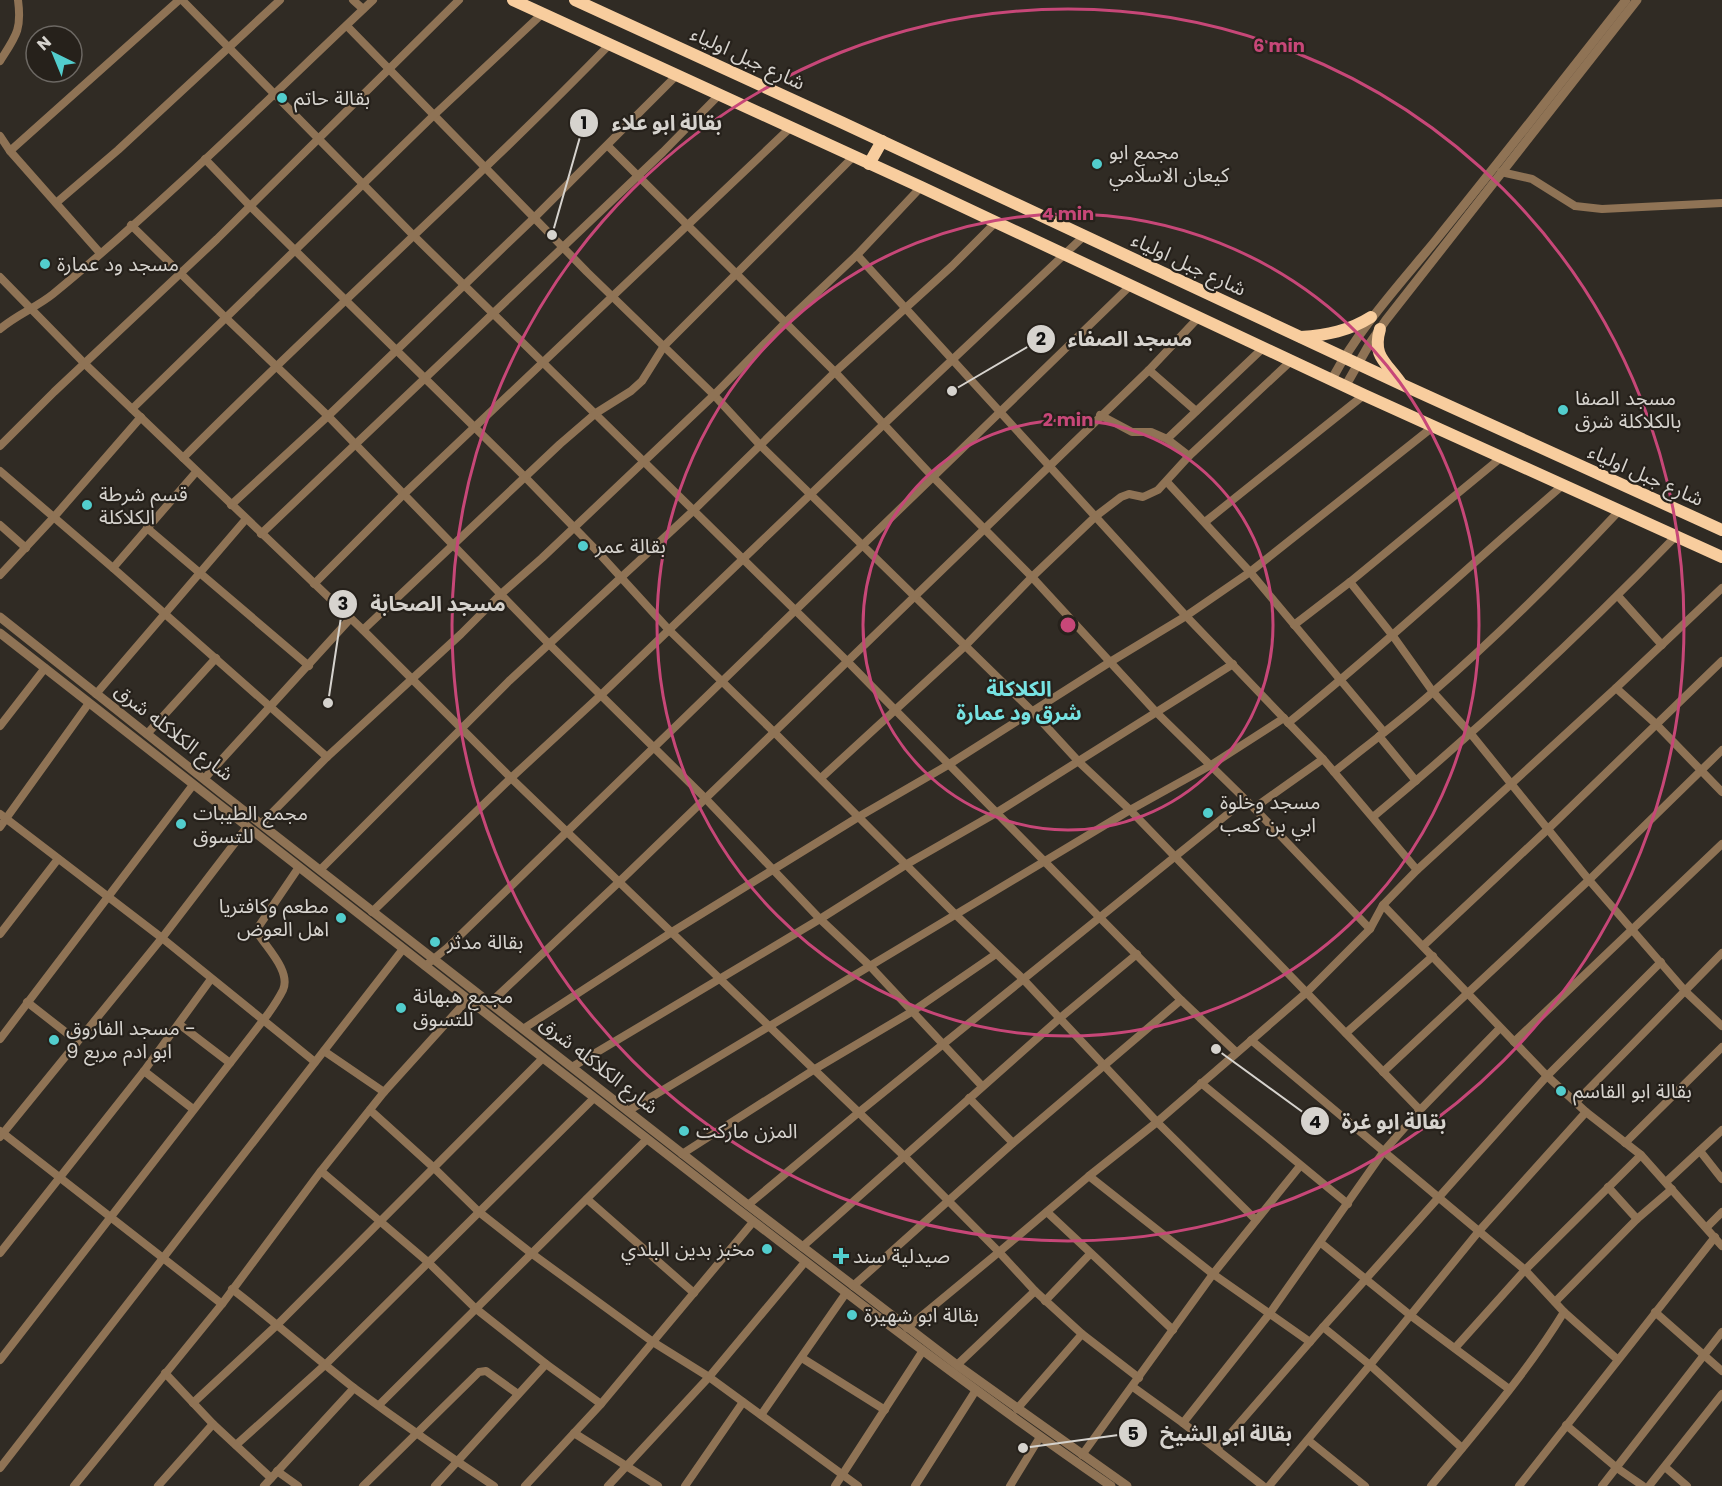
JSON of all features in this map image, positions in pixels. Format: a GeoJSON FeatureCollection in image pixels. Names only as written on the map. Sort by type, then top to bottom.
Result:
{"type":"FeatureCollection","features":[{"type":"Feature","properties":{"kind":"highway"},"geometry":{"type":"LineString","coordinates":[[513,0],[921,187],[1263,348],[1722,557]]}},
{"type":"Feature","properties":{"kind":"highway","name":"شارع جبل اولياء"},"geometry":{"type":"LineString","coordinates":[[575,0],[1299,337],[1722,530]]}},
{"type":"Feature","properties":{"kind":"highway"},"geometry":{"type":"LineString","coordinates":[[869,164],[882,141]]}},
{"type":"Feature","properties":{"kind":"highway"},"geometry":{"type":"LineString","coordinates":[[1299,337],[1329,335],[1358,325],[1371,317]]}},
{"type":"Feature","properties":{"kind":"highway"},"geometry":{"type":"LineString","coordinates":[[1380,329],[1376,345],[1378,352],[1403,385]]}},
{"type":"Feature","properties":{"kind":"street"},"geometry":{"type":"LineString","coordinates":[[0,61],[15,38],[21,20],[18,0]]}},
{"type":"Feature","properties":{"kind":"street"},"geometry":{"type":"LineString","coordinates":[[10,151],[181,0],[413,235],[645,460],[896,709],[948,765],[1100,916],[1180,1000],[1236,1052]]}},
{"type":"Feature","properties":{"kind":"street"},"geometry":{"type":"LineString","coordinates":[[56,203],[157,114],[280,0]]}},
{"type":"Feature","properties":{"kind":"street"},"geometry":{"type":"LineString","coordinates":[[353,0],[363,9]]}},
{"type":"Feature","properties":{"kind":"street"},"geometry":{"type":"LineString","coordinates":[[0,329],[52,295],[132,225],[275,95],[373,0]]}},
{"type":"Feature","properties":{"kind":"street"},"geometry":{"type":"LineString","coordinates":[[0,446],[181,274],[459,0]]}},
{"type":"Feature","properties":{"kind":"street"},"geometry":{"type":"LineString","coordinates":[[1346,386],[1380,329],[1438,244],[1626,0]]}},
{"type":"Feature","properties":{"kind":"street"},"geometry":{"type":"LineString","coordinates":[[1332,379],[1371,317],[1501,172],[1637,0]]}},
{"type":"Feature","properties":{"kind":"street"},"geometry":{"type":"LineString","coordinates":[[132,409],[543,13]]}},
{"type":"Feature","properties":{"kind":"street"},"geometry":{"type":"LineString","coordinates":[[347,26],[562,247],[714,395],[760,445],[1130,810],[1420,1110]]}},
{"type":"Feature","properties":{"kind":"street"},"geometry":{"type":"LineString","coordinates":[[183,458],[276,366],[549,107],[610,44]]}},
{"type":"Feature","properties":{"kind":"street"},"geometry":{"type":"LineString","coordinates":[[231,505],[328,416],[396,348],[534,218],[677,75]]}},
{"type":"Feature","properties":{"kind":"street"},"geometry":{"type":"LineString","coordinates":[[261,534],[495,313],[719,94]]}},
{"type":"Feature","properties":{"kind":"street"},"geometry":{"type":"LineString","coordinates":[[314,584],[404,494],[790,128]]}},
{"type":"Feature","properties":{"kind":"street"},"geometry":{"type":"LineString","coordinates":[[0,136],[10,151],[100,253]]}},
{"type":"Feature","properties":{"kind":"street"},"geometry":{"type":"LineString","coordinates":[[608,146],[835,372],[932,476],[1032,577],[1156,711],[1371,929]]}},
{"type":"Feature","properties":{"kind":"street"},"geometry":{"type":"LineString","coordinates":[[363,630],[524,476],[596,413],[631,391],[642,381],[664,346],[854,156]]}},
{"type":"Feature","properties":{"kind":"street"},"geometry":{"type":"LineString","coordinates":[[205,159],[524,476],[669,630],[1023,979],[1157,1122],[1256,1220]]}},
{"type":"Feature","properties":{"kind":"street"},"geometry":{"type":"LineString","coordinates":[[1501,172],[1532,179],[1575,206],[1602,209],[1722,203]]}},
{"type":"Feature","properties":{"kind":"street"},"geometry":{"type":"LineString","coordinates":[[261,824],[327,757],[714,395],[857,255],[921,187]]}},
{"type":"Feature","properties":{"kind":"street"},"geometry":{"type":"LineString","coordinates":[[320,870],[549,644],[694,510],[835,372],[907,308],[995,222]]}},
{"type":"Feature","properties":{"kind":"street"},"geometry":{"type":"LineString","coordinates":[[132,225],[328,416],[549,644],[654,746],[820,919],[870,966],[982,1086]]}},
{"type":"Feature","properties":{"kind":"street"},"geometry":{"type":"LineString","coordinates":[[372,912],[1084,236]]}},
{"type":"Feature","properties":{"kind":"street"},"geometry":{"type":"LineString","coordinates":[[857,255],[1186,616],[1323,759],[1417,870]]}},
{"type":"Feature","properties":{"kind":"street"},"geometry":{"type":"LineString","coordinates":[[0,277],[196,472],[363,630],[511,778],[903,1155],[1035,1291],[1082,1334],[1140,1377]]}},
{"type":"Feature","properties":{"kind":"street"},"geometry":{"type":"LineString","coordinates":[[425,966],[1130,286]]}},
{"type":"Feature","properties":{"kind":"street"},"geometry":{"type":"LineString","coordinates":[[490,1003],[619,882],[1149,370],[1198,318]]}},
{"type":"Feature","properties":{"kind":"street"},"geometry":{"type":"LineString","coordinates":[[1167,439],[1263,348]]}},
{"type":"Feature","properties":{"kind":"street"},"geometry":{"type":"LineString","coordinates":[[821,778],[965,646],[1096,516],[1121,497],[1129,494],[1143,497],[1167,482],[1189,456],[1292,360]]}},
{"type":"Feature","properties":{"kind":"street"},"geometry":{"type":"LineString","coordinates":[[1149,370],[1196,411]]}},
{"type":"Feature","properties":{"kind":"street"},"geometry":{"type":"LineString","coordinates":[[1205,522],[1364,394]]}},
{"type":"Feature","properties":{"kind":"street"},"geometry":{"type":"LineString","coordinates":[[1100,415],[1132,432],[1151,432],[1167,439],[1189,456]]}},
{"type":"Feature","properties":{"kind":"street"},"geometry":{"type":"LineString","coordinates":[[0,575],[141,417]]}},
{"type":"Feature","properties":{"kind":"street"},"geometry":{"type":"LineString","coordinates":[[524,1029],[672,932],[860,816],[948,765],[1186,616],[1250,572],[1435,425]]}},
{"type":"Feature","properties":{"kind":"street"},"geometry":{"type":"LineString","coordinates":[[1293,625],[1350,582],[1503,456]]}},
{"type":"Feature","properties":{"kind":"street"},"geometry":{"type":"LineString","coordinates":[[0,471],[327,757]]}},
{"type":"Feature","properties":{"kind":"street"},"geometry":{"type":"LineString","coordinates":[[113,568],[196,472]]}},
{"type":"Feature","properties":{"kind":"street"},"geometry":{"type":"LineString","coordinates":[[1167,482],[1250,572],[1340,681],[1416,781]]}},
{"type":"Feature","properties":{"kind":"street"},"geometry":{"type":"LineString","coordinates":[[628,1111],[1130,810],[1286,720],[1340,681],[1394,636],[1458,575],[1563,485]]}},
{"type":"Feature","properties":{"kind":"street"},"geometry":{"type":"LineString","coordinates":[[1334,772],[1433,692],[1552,583],[1619,511]]}},
{"type":"Feature","properties":{"kind":"street"},"geometry":{"type":"LineString","coordinates":[[96,694],[246,519]]}},
{"type":"Feature","properties":{"kind":"street"},"geometry":{"type":"LineString","coordinates":[[0,525],[26,548]]}},
{"type":"Feature","properties":{"kind":"street"},"geometry":{"type":"LineString","coordinates":[[147,528],[309,666]]}},
{"type":"Feature","properties":{"kind":"street"},"geometry":{"type":"LineString","coordinates":[[1373,817],[1471,734],[1618,596],[1676,536]]}},
{"type":"Feature","properties":{"kind":"street"},"geometry":{"type":"LineString","coordinates":[[1350,582],[1394,636],[1433,692],[1471,734],[1589,880],[1686,992],[1722,1026]]}},
{"type":"Feature","properties":{"kind":"street"},"geometry":{"type":"LineString","coordinates":[[907,1328],[1157,1122],[1307,992],[1371,929],[1383,905],[1417,870],[1722,588]]}},
{"type":"Feature","properties":{"kind":"street"},"geometry":{"type":"LineString","coordinates":[[1618,596],[1662,645]]}},
{"type":"Feature","properties":{"kind":"street","name":"شارع الكلاكله شرق"},"geometry":{"type":"LineString","coordinates":[[0,617],[433,960],[802,1247],[922,1352],[1040,1437],[1099,1483],[1111,1486]]}},
{"type":"Feature","properties":{"kind":"street"},"geometry":{"type":"LineString","coordinates":[[204,779],[350,619]]}},
{"type":"Feature","properties":{"kind":"street","name":"شارع الكلاكله شرق"},"geometry":{"type":"LineString","coordinates":[[0,633],[805,1262],[907,1328],[1127,1486]]}},
{"type":"Feature","properties":{"kind":"street"},"geometry":{"type":"LineString","coordinates":[[147,734],[216,658]]}},
{"type":"Feature","properties":{"kind":"street"},"geometry":{"type":"LineString","coordinates":[[1423,946],[1722,661]]}},
{"type":"Feature","properties":{"kind":"street"},"geometry":{"type":"LineString","coordinates":[[572,1067],[820,919],[907,864],[996,813],[1233,664]]}},
{"type":"Feature","properties":{"kind":"street"},"geometry":{"type":"LineString","coordinates":[[0,726],[45,668]]}},
{"type":"Feature","properties":{"kind":"street"},"geometry":{"type":"LineString","coordinates":[[1616,688],[1702,769],[1722,792]]}},
{"type":"Feature","properties":{"kind":"street"},"geometry":{"type":"LineString","coordinates":[[0,827],[3,816],[89,703]]}},
{"type":"Feature","properties":{"kind":"street"},"geometry":{"type":"LineString","coordinates":[[1383,1072],[1589,880],[1722,750]]}},
{"type":"Feature","properties":{"kind":"street"},"geometry":{"type":"LineString","coordinates":[[1254,808],[1323,759]]}},
{"type":"Feature","properties":{"kind":"street"},"geometry":{"type":"LineString","coordinates":[[0,1039],[193,785]]}},
{"type":"Feature","properties":{"kind":"street"},"geometry":{"type":"LineString","coordinates":[[748,1205],[858,1113],[1245,800]]}},
{"type":"Feature","properties":{"kind":"street"},"geometry":{"type":"LineString","coordinates":[[3,816],[162,938],[315,1062]]}},
{"type":"Feature","properties":{"kind":"street"},"geometry":{"type":"LineString","coordinates":[[222,1304],[59,1176],[1,1134],[162,938],[247,827]]}},
{"type":"Feature","properties":{"kind":"street"},"geometry":{"type":"LineString","coordinates":[[1514,1042],[1722,844]]}},
{"type":"Feature","properties":{"kind":"street"},"geometry":{"type":"LineString","coordinates":[[0,934],[58,859]]}},
{"type":"Feature","properties":{"kind":"street"},"geometry":{"type":"LineString","coordinates":[[0,1360],[3,1349],[110,1218],[263,1021],[283,991],[284,973],[259,935],[260,926],[299,867]]}},
{"type":"Feature","properties":{"kind":"street"},"geometry":{"type":"LineString","coordinates":[[1383,905],[1547,1076],[1586,1112],[1641,1155],[1722,1246]]}},
{"type":"Feature","properties":{"kind":"street"},"geometry":{"type":"LineString","coordinates":[[0,1467],[403,949]]}},
{"type":"Feature","properties":{"kind":"street"},"geometry":{"type":"LineString","coordinates":[[1576,1102],[1722,953]]}},
{"type":"Feature","properties":{"kind":"street"},"geometry":{"type":"LineString","coordinates":[[682,1154],[815,1069],[913,1011],[996,954]]}},
{"type":"Feature","properties":{"kind":"street"},"geometry":{"type":"LineString","coordinates":[[802,1247],[903,1155],[1137,954]]}},
{"type":"Feature","properties":{"kind":"street"},"geometry":{"type":"LineString","coordinates":[[1346,1033],[1433,956]]}},
{"type":"Feature","properties":{"kind":"street"},"geometry":{"type":"LineString","coordinates":[[1217,1449],[1547,1076],[1661,962]]}},
{"type":"Feature","properties":{"kind":"street"},"geometry":{"type":"LineString","coordinates":[[0,1253],[144,1071],[211,979]]}},
{"type":"Feature","properties":{"kind":"street"},"geometry":{"type":"LineString","coordinates":[[74,1486],[222,1304],[321,1171],[384,1092],[468,999]]}},
{"type":"Feature","properties":{"kind":"street"},"geometry":{"type":"LineString","coordinates":[[761,1415],[849,1290],[1012,1143],[1180,1000]]}},
{"type":"Feature","properties":{"kind":"street"},"geometry":{"type":"LineString","coordinates":[[27,1002],[77,1041]]}},
{"type":"Feature","properties":{"kind":"street"},"geometry":{"type":"LineString","coordinates":[[179,1024],[230,1063]]}},
{"type":"Feature","properties":{"kind":"street"},"geometry":{"type":"LineString","coordinates":[[1183,1423],[1270,1313],[1384,1151],[1420,1110],[1500,1028]]}},
{"type":"Feature","properties":{"kind":"street"},"geometry":{"type":"LineString","coordinates":[[1251,1040],[1524,1270],[1564,1312],[1617,1359]]}},
{"type":"Feature","properties":{"kind":"street"},"geometry":{"type":"LineString","coordinates":[[1625,1143],[1722,1047]]}},
{"type":"Feature","properties":{"kind":"street"},"geometry":{"type":"LineString","coordinates":[[324,1051],[384,1092]]}},
{"type":"Feature","properties":{"kind":"street"},"geometry":{"type":"LineString","coordinates":[[193,1403],[278,1324],[543,1058]]}},
{"type":"Feature","properties":{"kind":"street"},"geometry":{"type":"LineString","coordinates":[[144,1071],[194,1109]]}},
{"type":"Feature","properties":{"kind":"street"},"geometry":{"type":"LineString","coordinates":[[1201,1083],[1348,1204]]}},
{"type":"Feature","properties":{"kind":"street"},"geometry":{"type":"LineString","coordinates":[[236,1445],[327,1364],[594,1098]]}},
{"type":"Feature","properties":{"kind":"street"},"geometry":{"type":"LineString","coordinates":[[969,1098],[1012,1143]]}},
{"type":"Feature","properties":{"kind":"street"},"geometry":{"type":"LineString","coordinates":[[370,1110],[479,1212],[531,1253],[653,1342],[709,1377],[858,1486]]}},
{"type":"Feature","properties":{"kind":"street"},"geometry":{"type":"LineString","coordinates":[[1269,1486],[1479,1232],[1586,1112]]}},
{"type":"Feature","properties":{"kind":"street"},"geometry":{"type":"LineString","coordinates":[[1555,1302],[1722,1130]]}},
{"type":"Feature","properties":{"kind":"street"},"geometry":{"type":"LineString","coordinates":[[379,1405],[647,1139]]}},
{"type":"Feature","properties":{"kind":"street"},"geometry":{"type":"LineString","coordinates":[[1700,1151],[1722,1179]]}},
{"type":"Feature","properties":{"kind":"street"},"geometry":{"type":"LineString","coordinates":[[1455,1348],[1524,1270],[1641,1155]]}},
{"type":"Feature","properties":{"kind":"street"},"geometry":{"type":"LineString","coordinates":[[1082,1455],[1213,1274],[1300,1166]]}},
{"type":"Feature","properties":{"kind":"street"},"geometry":{"type":"LineString","coordinates":[[321,1171],[429,1263],[475,1308],[601,1404]]}},
{"type":"Feature","properties":{"kind":"street"},"geometry":{"type":"LineString","coordinates":[[1089,1176],[1213,1274],[1310,1342]]}},
{"type":"Feature","properties":{"kind":"street"},"geometry":{"type":"LineString","coordinates":[[1608,1187],[1637,1219]]}},
{"type":"Feature","properties":{"kind":"street"},"geometry":{"type":"LineString","coordinates":[[587,1199],[694,1293]]}},
{"type":"Feature","properties":{"kind":"street"},"geometry":{"type":"LineString","coordinates":[[1047,1212],[1173,1330]]}},
{"type":"Feature","properties":{"kind":"street"},"geometry":{"type":"LineString","coordinates":[[1707,1227],[1722,1212]]}},
{"type":"Feature","properties":{"kind":"street"},"geometry":{"type":"LineString","coordinates":[[525,1486],[601,1404],[753,1222]]}},
{"type":"Feature","properties":{"kind":"street"},"geometry":{"type":"LineString","coordinates":[[1518,1486],[1715,1237]]}},
{"type":"Feature","properties":{"kind":"street"},"geometry":{"type":"LineString","coordinates":[[1321,1243],[1410,1315],[1509,1389]]}},
{"type":"Feature","properties":{"kind":"street"},"geometry":{"type":"LineString","coordinates":[[1046,1301],[1090,1254]]}},
{"type":"Feature","properties":{"kind":"street"},"geometry":{"type":"LineString","coordinates":[[608,1486],[709,1377],[805,1262]]}},
{"type":"Feature","properties":{"kind":"street"},"geometry":{"type":"LineString","coordinates":[[232,1289],[278,1324],[354,1388],[494,1486]]}},
{"type":"Feature","properties":{"kind":"street"},"geometry":{"type":"LineString","coordinates":[[957,1365],[1035,1291]]}},
{"type":"Feature","properties":{"kind":"street"},"geometry":{"type":"LineString","coordinates":[[1431,1486],[1509,1389],[1552,1332],[1564,1312]]}},
{"type":"Feature","properties":{"kind":"street"},"geometry":{"type":"LineString","coordinates":[[1654,1312],[1722,1371]]}},
{"type":"Feature","properties":{"kind":"street"},"geometry":{"type":"LineString","coordinates":[[1323,1327],[1370,1365],[1462,1448]]}},
{"type":"Feature","properties":{"kind":"street"},"geometry":{"type":"LineString","coordinates":[[1602,1486],[1722,1332]]}},
{"type":"Feature","properties":{"kind":"street"},"geometry":{"type":"LineString","coordinates":[[1017,1409],[1082,1334]]}},
{"type":"Feature","properties":{"kind":"street"},"geometry":{"type":"LineString","coordinates":[[835,1486],[922,1352]]}},
{"type":"Feature","properties":{"kind":"street"},"geometry":{"type":"LineString","coordinates":[[802,1358],[885,1410]]}},
{"type":"Feature","properties":{"kind":"street"},"geometry":{"type":"LineString","coordinates":[[435,1486],[546,1364]]}},
{"type":"Feature","properties":{"kind":"street"},"geometry":{"type":"LineString","coordinates":[[363,1486],[482,1370],[518,1394]]}},
{"type":"Feature","properties":{"kind":"street"},"geometry":{"type":"LineString","coordinates":[[165,1373],[213,1424],[271,1478]]}},
{"type":"Feature","properties":{"kind":"street"},"geometry":{"type":"LineString","coordinates":[[1133,1387],[1263,1486]]}},
{"type":"Feature","properties":{"kind":"street"},"geometry":{"type":"LineString","coordinates":[[264,1486],[354,1388]]}},
{"type":"Feature","properties":{"kind":"street"},"geometry":{"type":"LineString","coordinates":[[915,1486],[976,1390]]}},
{"type":"Feature","properties":{"kind":"street"},"geometry":{"type":"LineString","coordinates":[[1649,1486],[1719,1404],[1722,1394]]}},
{"type":"Feature","properties":{"kind":"street"},"geometry":{"type":"LineString","coordinates":[[685,1486],[743,1402]]}},
{"type":"Feature","properties":{"kind":"street"},"geometry":{"type":"LineString","coordinates":[[158,1486],[213,1424]]}},
{"type":"Feature","properties":{"kind":"street"},"geometry":{"type":"LineString","coordinates":[[1566,1425],[1617,1468],[1643,1486]]}},
{"type":"Feature","properties":{"kind":"street"},"geometry":{"type":"LineString","coordinates":[[574,1433],[658,1486]]}},
{"type":"Feature","properties":{"kind":"street"},"geometry":{"type":"LineString","coordinates":[[1010,1486],[1040,1437]]}},
{"type":"Feature","properties":{"kind":"street"},"geometry":{"type":"LineString","coordinates":[[1308,1440],[1365,1486]]}},
{"type":"Feature","properties":{"kind":"street"},"geometry":{"type":"LineString","coordinates":[[1665,1467],[1687,1486]]}},
{"type":"Feature","properties":{"kind":"street"},"geometry":{"type":"LineString","coordinates":[[277,1471],[298,1486]]}},
{"type":"Feature","properties":{"kind":"place","name":"بقالة حاتم"},"geometry":{"type":"Point","coordinates":[282,98]}},
{"type":"Feature","properties":{"kind":"place","name":"مجمع ابو كيعان الاسلامي"},"geometry":{"type":"Point","coordinates":[1097,164]}},
{"type":"Feature","properties":{"kind":"place","name":"بقالة ابو علاء"},"geometry":{"type":"Point","coordinates":[552,235]}},
{"type":"Feature","properties":{"kind":"place","name":"مسجد ود عمارة"},"geometry":{"type":"Point","coordinates":[45,264]}},
{"type":"Feature","properties":{"kind":"place","name":"مسجد الصفاء"},"geometry":{"type":"Point","coordinates":[952,391]}},
{"type":"Feature","properties":{"kind":"place","name":"مسجد الصفا بالكلاكلة شرق"},"geometry":{"type":"Point","coordinates":[1563,410]}},
{"type":"Feature","properties":{"kind":"place","name":"قسم شرطة الكلاكلة"},"geometry":{"type":"Point","coordinates":[87,505]}},
{"type":"Feature","properties":{"kind":"place","name":"بقالة عمر"},"geometry":{"type":"Point","coordinates":[583,546]}},
{"type":"Feature","properties":{"kind":"place","name":"مسجد الصحابة"},"geometry":{"type":"Point","coordinates":[328,703]}},
{"type":"Feature","properties":{"kind":"place","name":"مسجد وخلوة ابي بن كعب"},"geometry":{"type":"Point","coordinates":[1208,813]}},
{"type":"Feature","properties":{"kind":"place","name":"مجمع الطيبات للتسوق"},"geometry":{"type":"Point","coordinates":[181,824]}},
{"type":"Feature","properties":{"kind":"place","name":"مطعم وكافتريا اهل العوض"},"geometry":{"type":"Point","coordinates":[341,918]}},
{"type":"Feature","properties":{"kind":"place","name":"بقالة مدثر"},"geometry":{"type":"Point","coordinates":[435,942]}},
{"type":"Feature","properties":{"kind":"place","name":"مجمع هبهانة للتسوق"},"geometry":{"type":"Point","coordinates":[401,1008]}},
{"type":"Feature","properties":{"kind":"place","name":"مسجد الفاروق - ابو ادم مربع 9"},"geometry":{"type":"Point","coordinates":[54,1040]}},
{"type":"Feature","properties":{"kind":"place","name":"بقالة ابو غرة"},"geometry":{"type":"Point","coordinates":[1216,1049]}},
{"type":"Feature","properties":{"kind":"place","name":"بقالة ابو القاسم"},"geometry":{"type":"Point","coordinates":[1561,1091]}},
{"type":"Feature","properties":{"kind":"place","name":"المزن ماركت"},"geometry":{"type":"Point","coordinates":[684,1131]}},
{"type":"Feature","properties":{"kind":"place","name":"مخبز بدين البلدي"},"geometry":{"type":"Point","coordinates":[767,1249]}},
{"type":"Feature","properties":{"kind":"place","name":"صيدلية سند"},"geometry":{"type":"Point","coordinates":[841,1256]}},
{"type":"Feature","properties":{"kind":"place","name":"بقالة ابو شهيرة"},"geometry":{"type":"Point","coordinates":[852,1315]}},
{"type":"Feature","properties":{"kind":"place","name":"بقالة ابو الشيخ"},"geometry":{"type":"Point","coordinates":[1023,1448]}},
{"type":"Feature","properties":{"kind":"district","name":"الكلاكلة شرق ود عمارة"},"geometry":{"type":"Point","coordinates":[1019,701]}}]}
